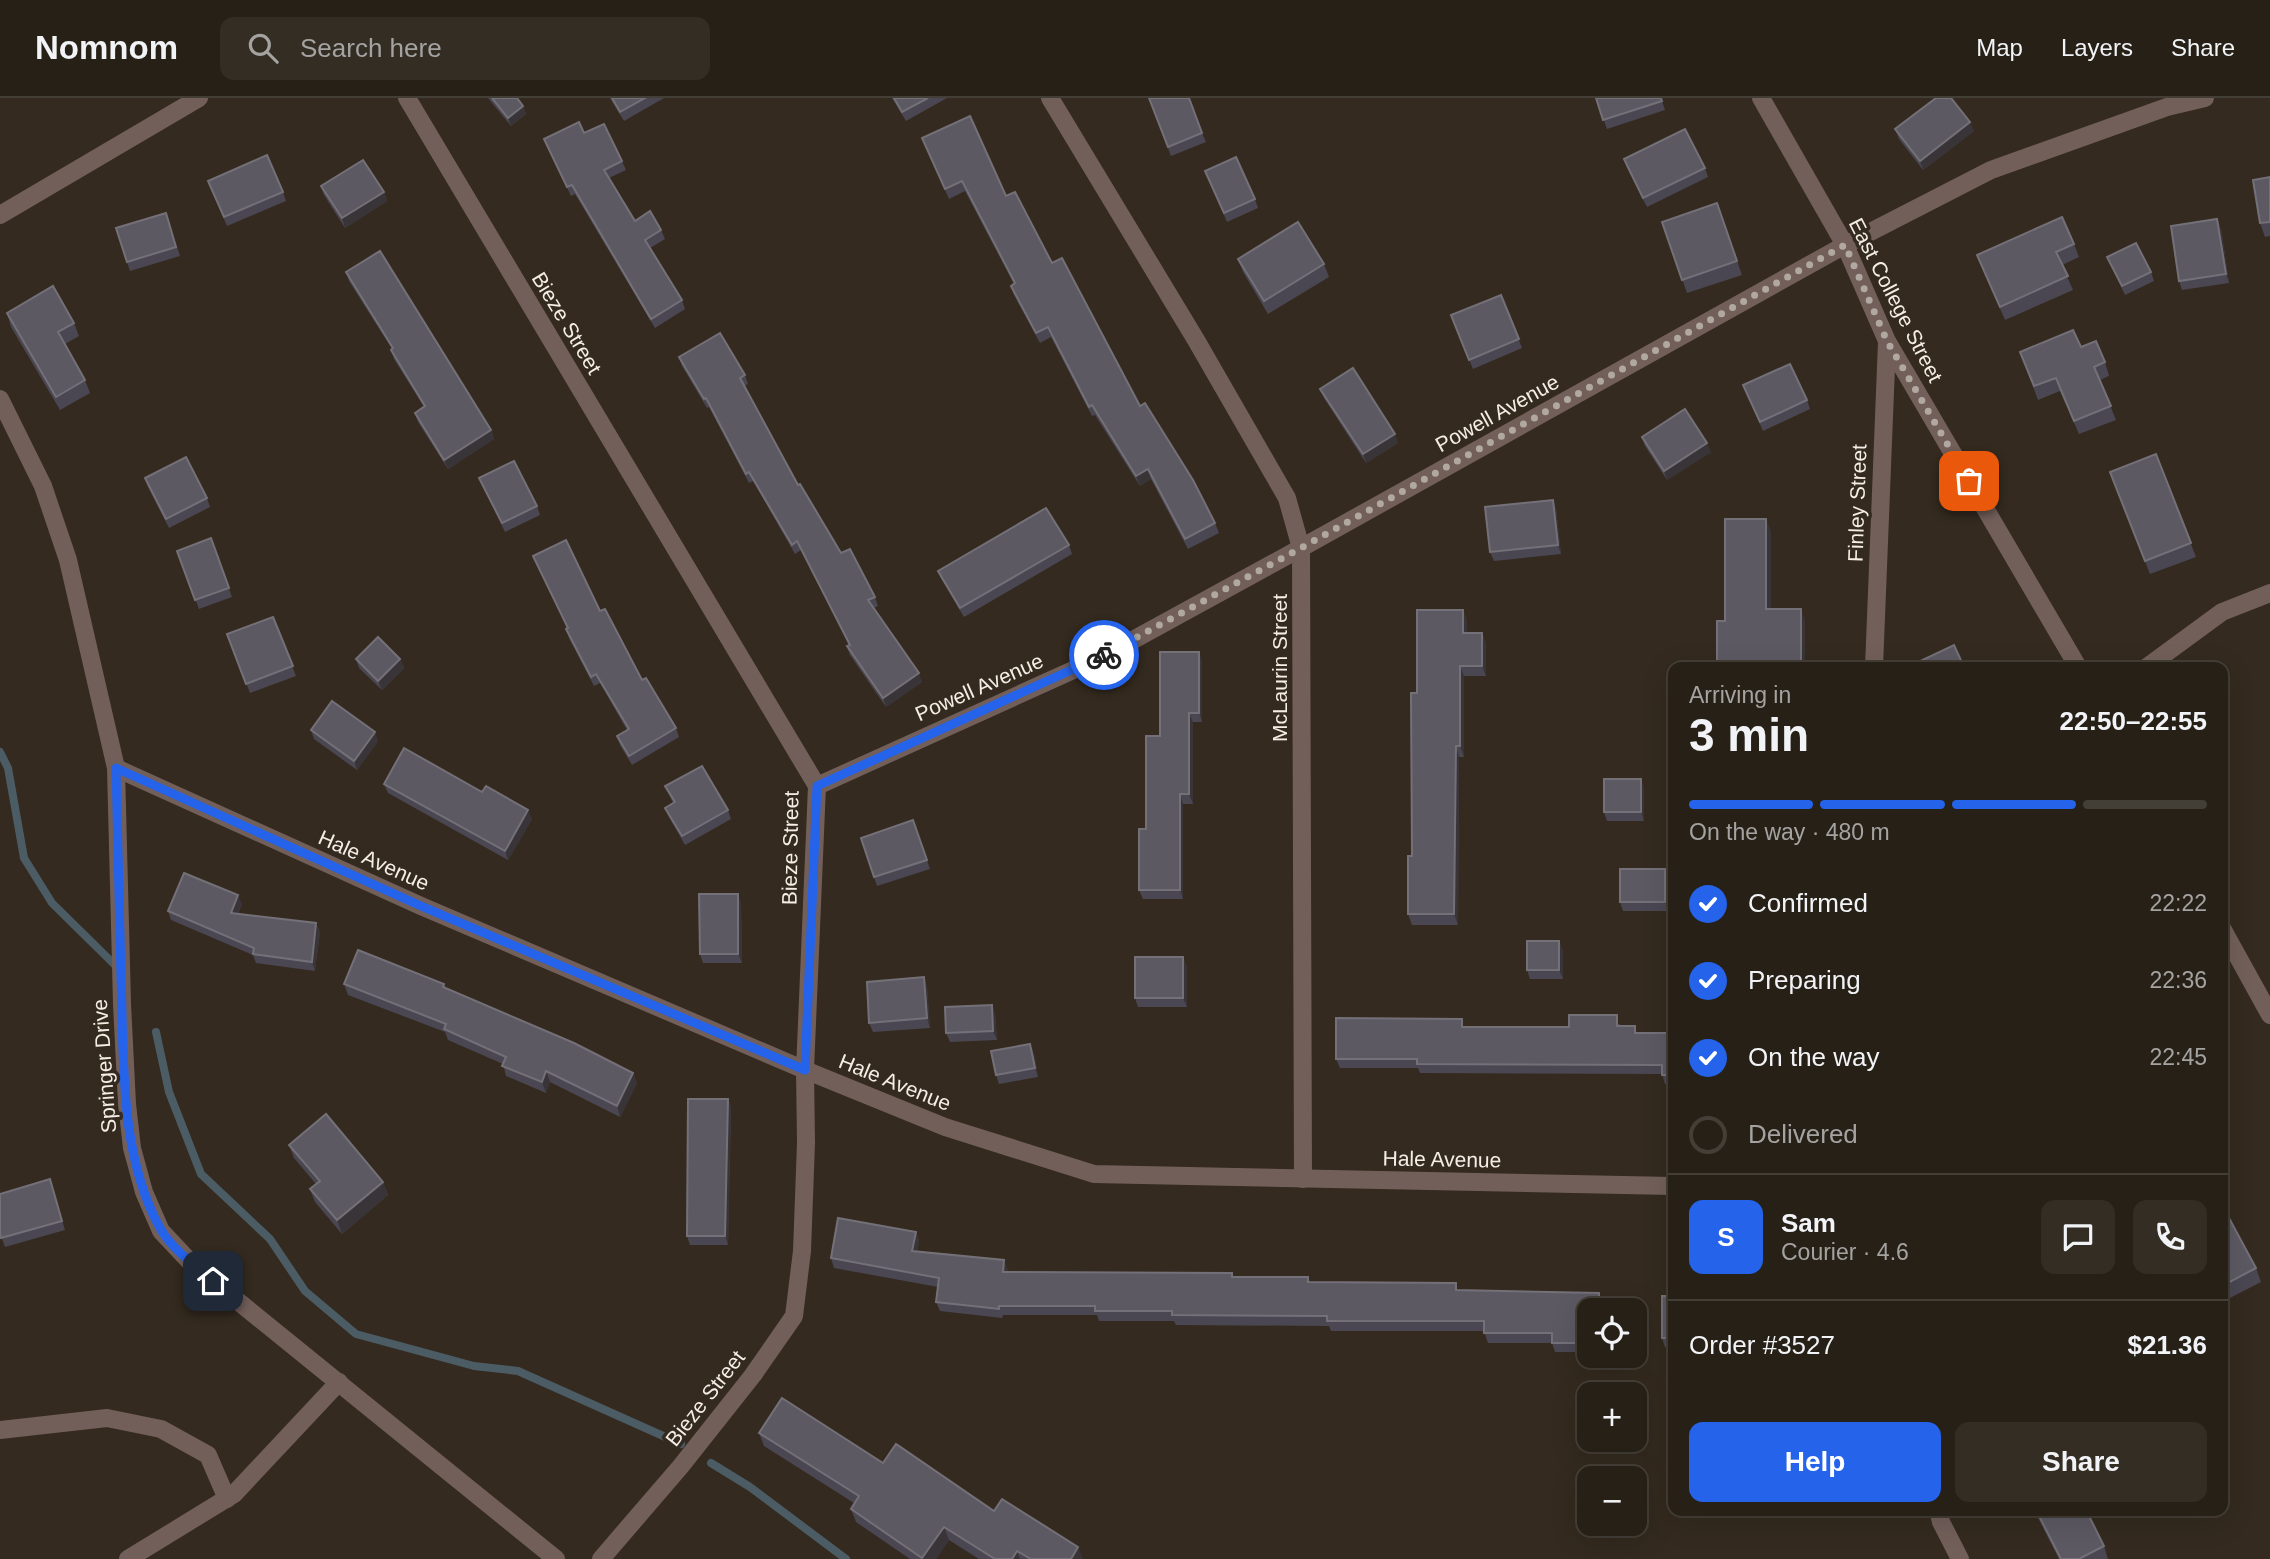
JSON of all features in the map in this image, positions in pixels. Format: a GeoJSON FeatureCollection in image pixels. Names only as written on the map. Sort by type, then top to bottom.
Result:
{"type":"FeatureCollection","features":[{"type":"Feature","properties":{"kind":"street"},"geometry":{"type":"LineString","coordinates":[[0,215],[199,98]]}},
{"type":"Feature","properties":{"kind":"street","name":"Bieze Street"},"geometry":{"type":"LineString","coordinates":[[407,98],[817,786],[805,1070],[806,1143],[802,1251],[794,1316],[753,1375],[681,1466],[601,1559]]}},
{"type":"Feature","properties":{"kind":"street","name":"McLaurin Street"},"geometry":{"type":"LineString","coordinates":[[1050,98],[1287,498],[1301,548],[1303,1179]]}},
{"type":"Feature","properties":{"kind":"street","name":"East College Street"},"geometry":{"type":"LineString","coordinates":[[1761,98],[1845,245],[1887,341],[2075,662]]}},
{"type":"Feature","properties":{"kind":"street","name":"Powell Avenue"},"geometry":{"type":"LineString","coordinates":[[817,786],[1101,657],[1845,245],[1991,170],[2166,107],[2205,98]]}},
{"type":"Feature","properties":{"kind":"street","name":"Finley Street"},"geometry":{"type":"LineString","coordinates":[[1874,662],[1887,341]]}},
{"type":"Feature","properties":{"kind":"street","name":"Springer Drive"},"geometry":{"type":"LineString","coordinates":[[0,399],[43,486],[68,560],[116,768],[127,1104],[132,1148],[144,1192],[161,1231],[192,1264],[556,1559]]}},
{"type":"Feature","properties":{"kind":"street"},"geometry":{"type":"LineString","coordinates":[[2154,662],[2222,611],[2270,593]]}},
{"type":"Feature","properties":{"kind":"street","name":"Hale Avenue"},"geometry":{"type":"LineString","coordinates":[[116,768],[421,906],[805,1070],[945,1128],[1094,1174],[1668,1186]]}},
{"type":"Feature","properties":{"kind":"street"},"geometry":{"type":"LineString","coordinates":[[2228,939],[2270,1015]]}},
{"type":"Feature","properties":{"kind":"street"},"geometry":{"type":"LineString","coordinates":[[128,1559],[234,1494],[339,1382]]}},
{"type":"Feature","properties":{"kind":"street"},"geometry":{"type":"LineString","coordinates":[[0,1430],[107,1418],[161,1429],[208,1455],[227,1499]]}},
{"type":"Feature","properties":{"kind":"street"},"geometry":{"type":"LineString","coordinates":[[1940,1516],[1960,1559]]}},
{"type":"Feature","properties":{"kind":"building"},"geometry":{"type":"Polygon","coordinates":[[[492,98],[517,98],[523,106],[508,118],[492,98]]]}},
{"type":"Feature","properties":{"kind":"building"},"geometry":{"type":"Polygon","coordinates":[[[612,98],[645,98],[620,112],[612,98]]]}},
{"type":"Feature","properties":{"kind":"building"},"geometry":{"type":"Polygon","coordinates":[[[894,98],[928,98],[902,112],[894,98]]]}},
{"type":"Feature","properties":{"kind":"building"},"geometry":{"type":"Polygon","coordinates":[[[1149,98],[1189,98],[1202,133],[1168,147],[1149,98]]]}},
{"type":"Feature","properties":{"kind":"building"},"geometry":{"type":"Polygon","coordinates":[[[1596,98],[1661,98],[1662,101],[1603,120],[1596,98]]]}},
{"type":"Feature","properties":{"kind":"building"},"geometry":{"type":"Polygon","coordinates":[[[1936,98],[1951,98],[1970,122],[1920,161],[1895,129],[1936,98]]]}},
{"type":"Feature","properties":{"kind":"building"},"geometry":{"type":"Polygon","coordinates":[[[970,116],[1006,196],[1015,192],[1052,263],[1062,258],[1140,406],[1145,403],[1193,480],[1215,523],[1185,539],[1148,469],[1136,476],[1092,405],[1089,407],[1048,327],[1036,333],[1011,286],[1015,283],[962,181],[945,189],[922,138],[970,116]]]}},
{"type":"Feature","properties":{"kind":"building"},"geometry":{"type":"Polygon","coordinates":[[[579,122],[584,133],[604,124],[622,161],[604,170],[635,221],[650,211],[661,230],[645,240],[682,300],[651,319],[572,185],[567,187],[544,139],[579,122]]]}},
{"type":"Feature","properties":{"kind":"building"},"geometry":{"type":"Polygon","coordinates":[[[1685,129],[1705,168],[1643,198],[1624,159],[1685,129]]]}},
{"type":"Feature","properties":{"kind":"building"},"geometry":{"type":"Polygon","coordinates":[[[267,155],[283,192],[224,217],[208,181],[267,155]]]}},
{"type":"Feature","properties":{"kind":"building"},"geometry":{"type":"Polygon","coordinates":[[[1236,157],[1255,199],[1224,213],[1205,171],[1236,157]]]}},
{"type":"Feature","properties":{"kind":"building"},"geometry":{"type":"Polygon","coordinates":[[[363,160],[384,192],[342,218],[321,186],[363,160]]]}},
{"type":"Feature","properties":{"kind":"building"},"geometry":{"type":"Polygon","coordinates":[[[2270,177],[2270,222],[2260,223],[2253,180],[2270,177]]]}},
{"type":"Feature","properties":{"kind":"building"},"geometry":{"type":"Polygon","coordinates":[[[1717,203],[1737,261],[1682,280],[1662,222],[1717,203]]]}},
{"type":"Feature","properties":{"kind":"building"},"geometry":{"type":"Polygon","coordinates":[[[166,213],[176,247],[127,262],[116,228],[166,213]]]}},
{"type":"Feature","properties":{"kind":"building"},"geometry":{"type":"Polygon","coordinates":[[[2062,217],[2074,244],[2056,252],[2068,276],[2000,307],[1977,255],[2062,217]]]}},
{"type":"Feature","properties":{"kind":"building"},"geometry":{"type":"Polygon","coordinates":[[[2217,219],[2226,274],[2179,281],[2171,226],[2217,219]]]}},
{"type":"Feature","properties":{"kind":"building"},"geometry":{"type":"Polygon","coordinates":[[[1298,222],[1324,264],[1264,301],[1238,259],[1298,222]]]}},
{"type":"Feature","properties":{"kind":"building"},"geometry":{"type":"Polygon","coordinates":[[[2136,243],[2151,272],[2122,286],[2107,257],[2136,243]]]}},
{"type":"Feature","properties":{"kind":"building"},"geometry":{"type":"Polygon","coordinates":[[[380,251],[491,430],[444,460],[415,413],[425,406],[346,272],[380,251]]]}},
{"type":"Feature","properties":{"kind":"building"},"geometry":{"type":"Polygon","coordinates":[[[53,286],[74,323],[58,332],[85,380],[56,397],[7,313],[53,286]]]}},
{"type":"Feature","properties":{"kind":"building"},"geometry":{"type":"Polygon","coordinates":[[[1501,295],[1519,339],[1469,360],[1451,315],[1501,295]]]}},
{"type":"Feature","properties":{"kind":"building"},"geometry":{"type":"Polygon","coordinates":[[[2073,330],[2081,347],[2096,341],[2105,362],[2094,367],[2111,406],[2074,421],[2056,378],[2034,386],[2020,352],[2073,330]]]}},
{"type":"Feature","properties":{"kind":"building"},"geometry":{"type":"Polygon","coordinates":[[[720,333],[745,375],[740,378],[798,485],[800,484],[841,553],[850,549],[875,597],[868,600],[919,673],[883,698],[847,646],[850,645],[797,541],[792,545],[749,472],[746,474],[706,398],[704,399],[679,357],[720,333]]]}},
{"type":"Feature","properties":{"kind":"building"},"geometry":{"type":"Polygon","coordinates":[[[1790,364],[1807,400],[1760,422],[1743,385],[1790,364]]]}},
{"type":"Feature","properties":{"kind":"building"},"geometry":{"type":"Polygon","coordinates":[[[1353,368],[1395,434],[1363,454],[1320,389],[1353,368]]]}},
{"type":"Feature","properties":{"kind":"building"},"geometry":{"type":"Polygon","coordinates":[[[1685,409],[1707,443],[1664,471],[1642,437],[1685,409]]]}},
{"type":"Feature","properties":{"kind":"building"},"geometry":{"type":"Polygon","coordinates":[[[2156,454],[2191,543],[2145,561],[2110,472],[2156,454]]]}},
{"type":"Feature","properties":{"kind":"building"},"geometry":{"type":"Polygon","coordinates":[[[186,457],[207,498],[166,519],[145,478],[186,457]]]}},
{"type":"Feature","properties":{"kind":"building"},"geometry":{"type":"Polygon","coordinates":[[[514,461],[537,506],[502,523],[479,478],[514,461]]]}},
{"type":"Feature","properties":{"kind":"building"},"geometry":{"type":"Polygon","coordinates":[[[1553,500],[1558,545],[1490,552],[1485,507],[1553,500]]]}},
{"type":"Feature","properties":{"kind":"building"},"geometry":{"type":"Polygon","coordinates":[[[1046,508],[1069,545],[960,608],[938,571],[1046,508]]]}},
{"type":"Feature","properties":{"kind":"building"},"geometry":{"type":"Polygon","coordinates":[[[1725,519],[1766,519],[1766,609],[1801,609],[1801,662],[1717,662],[1717,621],[1725,621],[1725,519]]]}},
{"type":"Feature","properties":{"kind":"building"},"geometry":{"type":"Polygon","coordinates":[[[211,538],[229,588],[195,600],[177,551],[211,538]]]}},
{"type":"Feature","properties":{"kind":"building"},"geometry":{"type":"Polygon","coordinates":[[[566,540],[600,611],[605,609],[642,680],[646,678],[676,728],[629,756],[617,736],[629,729],[596,674],[591,677],[533,556],[566,540]]]}},
{"type":"Feature","properties":{"kind":"building"},"geometry":{"type":"Polygon","coordinates":[[[1417,610],[1463,610],[1463,633],[1482,633],[1482,666],[1460,666],[1454,914],[1408,914],[1408,856],[1412,856],[1411,693],[1417,693],[1417,610]]]}},
{"type":"Feature","properties":{"kind":"building"},"geometry":{"type":"Polygon","coordinates":[[[273,617],[293,666],[246,684],[227,634],[273,617]]]}},
{"type":"Feature","properties":{"kind":"building"},"geometry":{"type":"Polygon","coordinates":[[[378,637],[400,659],[378,681],[356,659],[378,637]]]}},
{"type":"Feature","properties":{"kind":"building"},"geometry":{"type":"Polygon","coordinates":[[[1954,645],[1962,662],[1918,662],[1954,645]]]}},
{"type":"Feature","properties":{"kind":"building"},"geometry":{"type":"Polygon","coordinates":[[[1160,652],[1199,652],[1199,713],[1189,713],[1189,794],[1180,794],[1180,890],[1139,890],[1139,829],[1146,829],[1146,736],[1160,736],[1160,652]]]}},
{"type":"Feature","properties":{"kind":"building"},"geometry":{"type":"Polygon","coordinates":[[[332,701],[375,732],[354,761],[311,730],[332,701]]]}},
{"type":"Feature","properties":{"kind":"building"},"geometry":{"type":"Polygon","coordinates":[[[404,748],[482,792],[486,786],[528,810],[505,851],[384,784],[404,748]]]}},
{"type":"Feature","properties":{"kind":"building"},"geometry":{"type":"Polygon","coordinates":[[[702,766],[728,810],[682,836],[665,808],[675,802],[665,786],[702,766]]]}},
{"type":"Feature","properties":{"kind":"building"},"geometry":{"type":"Polygon","coordinates":[[[1604,779],[1641,779],[1641,812],[1604,812],[1604,779]]]}},
{"type":"Feature","properties":{"kind":"building"},"geometry":{"type":"Polygon","coordinates":[[[913,820],[927,860],[874,877],[861,838],[913,820]]]}},
{"type":"Feature","properties":{"kind":"building"},"geometry":{"type":"Polygon","coordinates":[[[1620,869],[1665,869],[1665,902],[1620,902],[1620,869]]]}},
{"type":"Feature","properties":{"kind":"building"},"geometry":{"type":"Polygon","coordinates":[[[184,873],[238,895],[231,913],[316,923],[312,962],[253,954],[254,948],[168,911],[184,873]]]}},
{"type":"Feature","properties":{"kind":"building"},"geometry":{"type":"Polygon","coordinates":[[[699,894],[738,894],[738,954],[700,954],[699,894]]]}},
{"type":"Feature","properties":{"kind":"building"},"geometry":{"type":"Polygon","coordinates":[[[1527,941],[1559,941],[1559,970],[1527,970],[1527,941]]]}},
{"type":"Feature","properties":{"kind":"building"},"geometry":{"type":"Polygon","coordinates":[[[358,950],[444,984],[443,987],[574,1043],[633,1073],[617,1106],[546,1071],[542,1082],[502,1066],[506,1057],[444,1029],[446,1024],[344,984],[358,950]]]}},
{"type":"Feature","properties":{"kind":"building"},"geometry":{"type":"Polygon","coordinates":[[[1135,957],[1183,957],[1183,998],[1135,998],[1135,957]]]}},
{"type":"Feature","properties":{"kind":"building"},"geometry":{"type":"Polygon","coordinates":[[[924,977],[927,1018],[869,1023],[867,982],[924,977]]]}},
{"type":"Feature","properties":{"kind":"building"},"geometry":{"type":"Polygon","coordinates":[[[992,1005],[993,1031],[946,1033],[945,1007],[992,1005]]]}},
{"type":"Feature","properties":{"kind":"building"},"geometry":{"type":"Polygon","coordinates":[[[1569,1015],[1617,1015],[1617,1026],[1635,1026],[1635,1033],[1668,1033],[1668,1075],[1662,1075],[1662,1065],[1417,1064],[1417,1059],[1336,1059],[1336,1018],[1462,1019],[1462,1027],[1569,1027],[1569,1015]]]}},
{"type":"Feature","properties":{"kind":"building"},"geometry":{"type":"Polygon","coordinates":[[[1030,1044],[1035,1068],[996,1075],[991,1051],[1030,1044]]]}},
{"type":"Feature","properties":{"kind":"building"},"geometry":{"type":"Polygon","coordinates":[[[688,1099],[728,1099],[725,1236],[687,1236],[688,1099]]]}},
{"type":"Feature","properties":{"kind":"building"},"geometry":{"type":"Polygon","coordinates":[[[326,1114],[383,1182],[337,1220],[310,1189],[320,1181],[289,1145],[326,1114]]]}},
{"type":"Feature","properties":{"kind":"building"},"geometry":{"type":"Polygon","coordinates":[[[50,1179],[62,1221],[1,1238],[0,1194],[50,1179]]]}},
{"type":"Feature","properties":{"kind":"building"},"geometry":{"type":"Polygon","coordinates":[[[2228,1216],[2256,1268],[2228,1283],[2228,1216]]]}},
{"type":"Feature","properties":{"kind":"building"},"geometry":{"type":"Polygon","coordinates":[[[838,1218],[916,1232],[912,1251],[1004,1260],[1003,1272],[1232,1273],[1232,1277],[1308,1277],[1308,1282],[1456,1283],[1456,1290],[1599,1293],[1599,1298],[1577,1298],[1577,1343],[1552,1343],[1552,1333],[1484,1333],[1484,1321],[1327,1321],[1327,1316],[1172,1315],[1172,1311],[1095,1311],[1095,1306],[999,1306],[999,1309],[936,1302],[939,1278],[831,1258],[838,1218]]]}},
{"type":"Feature","properties":{"kind":"building"},"geometry":{"type":"Polygon","coordinates":[[[1662,1296],[1668,1296],[1668,1338],[1662,1338],[1662,1296]]]}},
{"type":"Feature","properties":{"kind":"building"},"geometry":{"type":"Polygon","coordinates":[[[782,1398],[883,1463],[896,1444],[994,1511],[1002,1499],[1078,1547],[1071,1559],[1031,1559],[1017,1551],[1012,1559],[995,1559],[944,1527],[922,1558],[851,1509],[859,1496],[759,1433],[782,1398]]]}},
{"type":"Feature","properties":{"kind":"building"},"geometry":{"type":"Polygon","coordinates":[[[2039,1516],[2089,1516],[2104,1546],[2079,1559],[2061,1559],[2039,1516]]]}},
{"type":"Feature","properties":{"kind":"waterway"},"geometry":{"type":"LineString","coordinates":[[0,752],[8,768],[24,858],[52,903],[119,969]]}},
{"type":"Feature","properties":{"kind":"waterway"},"geometry":{"type":"LineString","coordinates":[[156,1032],[169,1092],[201,1174],[270,1239],[305,1291],[356,1334],[474,1366],[518,1371],[681,1444]]}},
{"type":"Feature","properties":{"kind":"waterway"},"geometry":{"type":"LineString","coordinates":[[711,1463],[750,1487],[846,1559]]}},
{"type":"Feature","properties":{"kind":"way so far"},"geometry":{"type":"LineString","coordinates":[[1104,655],[1845,245],[1887,341],[1969,481]]}},
{"type":"Feature","properties":{"kind":"route"},"geometry":{"type":"LineString","coordinates":[[213,1281],[192,1264],[161,1231],[144,1192],[132,1148],[122,1004],[116,768],[421,906],[805,1070],[817,786],[1104,655]]}}]}
